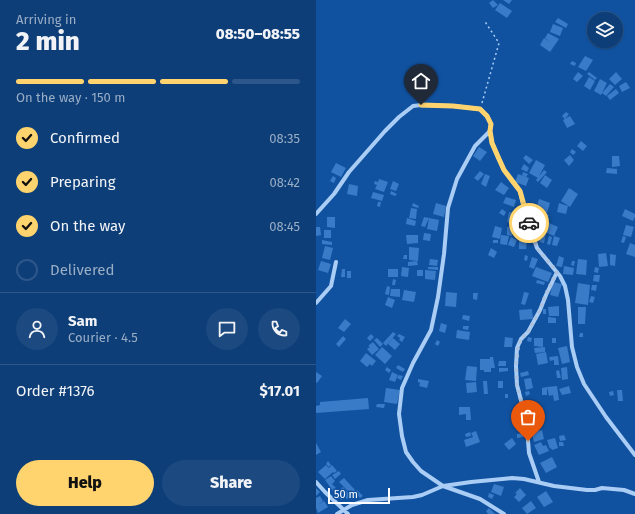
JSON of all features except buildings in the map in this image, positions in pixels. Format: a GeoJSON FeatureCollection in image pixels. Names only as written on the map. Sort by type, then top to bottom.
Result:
{"type":"FeatureCollection","features":[{"type":"Feature","properties":{"kind":"street"},"geometry":{"type":"LineString","coordinates":[[316,214],[334,194],[348,172],[380,136],[399,117],[414,106],[453,106],[480,109],[487,116],[491,124],[490,131],[492,143],[504,170],[520,191],[524,209],[537,248],[560,276],[565,286],[568,300],[572,347],[584,384],[606,417],[635,454]]}},
{"type":"Feature","properties":{"kind":"street"},"geometry":{"type":"LineString","coordinates":[[490,131],[475,146],[457,179],[448,208],[444,254],[438,297],[431,330],[413,363],[402,388],[399,414],[406,452],[421,471],[443,486],[480,499],[504,514]]}},
{"type":"Feature","properties":{"kind":"street"},"geometry":{"type":"LineString","coordinates":[[316,303],[331,286],[336,262]]}},
{"type":"Feature","properties":{"kind":"street"},"geometry":{"type":"LineString","coordinates":[[539,482],[529,453],[527,428],[517,385],[516,366],[518,348],[521,339],[528,332],[540,310],[557,272]]}},
{"type":"Feature","properties":{"kind":"street"},"geometry":{"type":"LineString","coordinates":[[337,514],[360,502],[413,497],[422,495],[443,486],[512,478],[554,486],[587,490],[602,488],[624,490],[635,494]]}},
{"type":"Feature","properties":{"kind":"street"},"geometry":{"type":"LineString","coordinates":[[316,482],[348,514]]}},
{"type":"Feature","properties":{"kind":"path"},"geometry":{"type":"LineString","coordinates":[[480,109],[500,43],[484,20]]}},
{"type":"Feature","properties":{"kind":"way so far"},"geometry":{"type":"LineString","coordinates":[[528,441],[527,428],[517,385],[516,366],[518,348],[521,339],[532,326],[557,272],[537,248],[529,223]]}},
{"type":"Feature","properties":{"kind":"route"},"geometry":{"type":"LineString","coordinates":[[421,105],[469,107],[480,109],[487,116],[491,124],[490,131],[492,143],[504,170],[520,191],[529,223]]}}]}
